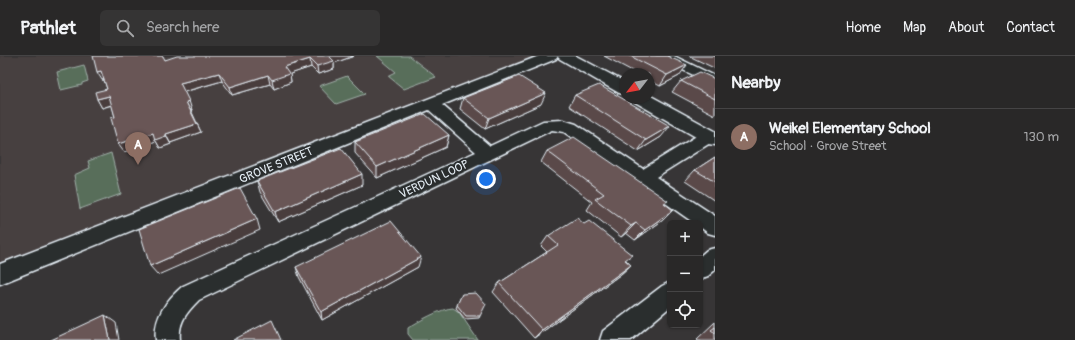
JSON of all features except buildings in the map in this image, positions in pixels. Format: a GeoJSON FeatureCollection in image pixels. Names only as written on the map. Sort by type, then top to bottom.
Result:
{"type":"FeatureCollection","features":[{"type":"Feature","properties":{"kind":"street","name":"GROVE STREET"},"geometry":{"type":"LineString","coordinates":[[0,274],[551,56]]}},
{"type":"Feature","properties":{"kind":"street"},"geometry":{"type":"LineString","coordinates":[[565,56],[619,86]]}},
{"type":"Feature","properties":{"kind":"street"},"geometry":{"type":"LineString","coordinates":[[664,56],[715,81]]}},
{"type":"Feature","properties":{"kind":"street"},"geometry":{"type":"LineString","coordinates":[[430,104],[488,153]]}},
{"type":"Feature","properties":{"kind":"street"},"geometry":{"type":"LineString","coordinates":[[652,104],[712,138]]}},
{"type":"Feature","properties":{"kind":"street","name":"VERDUN LOOP"},"geometry":{"type":"LineString","coordinates":[[168,340],[166,334],[171,316],[179,304],[191,293],[548,125],[563,125],[570,128],[715,226]]}},
{"type":"Feature","properties":{"kind":"street"},"geometry":{"type":"LineString","coordinates":[[643,176],[712,138]]}},
{"type":"Feature","properties":{"kind":"street"},"geometry":{"type":"LineString","coordinates":[[703,267],[715,257]]}},
{"type":"Feature","properties":{"kind":"street"},"geometry":{"type":"LineString","coordinates":[[612,340],[667,295]]}},
{"type":"Feature","properties":{"kind":"shaded area"},"geometry":{"type":"Polygon","coordinates":[[[0,56],[551,56],[0,274],[0,56]]]}},
{"type":"Feature","properties":{"kind":"green space"},"geometry":{"type":"Polygon","coordinates":[[[377,56],[409,56],[436,77],[404,89],[388,76],[396,72],[377,56]]]}},
{"type":"Feature","properties":{"kind":"green space"},"geometry":{"type":"Polygon","coordinates":[[[84,65],[88,81],[82,83],[82,85],[61,90],[57,72],[84,65]]]}},
{"type":"Feature","properties":{"kind":"green space"},"geometry":{"type":"Polygon","coordinates":[[[347,76],[365,94],[336,104],[319,86],[347,76]]]}},
{"type":"Feature","properties":{"kind":"green space"},"geometry":{"type":"Polygon","coordinates":[[[111,153],[121,194],[80,209],[74,175],[90,168],[88,161],[111,153]]]}},
{"type":"Feature","properties":{"kind":"green space"},"geometry":{"type":"Polygon","coordinates":[[[453,308],[459,312],[478,340],[413,340],[408,334],[408,328],[417,322],[436,313],[453,308]]]}},
{"type":"Feature","properties":{"kind":"place","name":"Weikel Elementary School"},"geometry":{"type":"Point","coordinates":[138,165]}}]}
